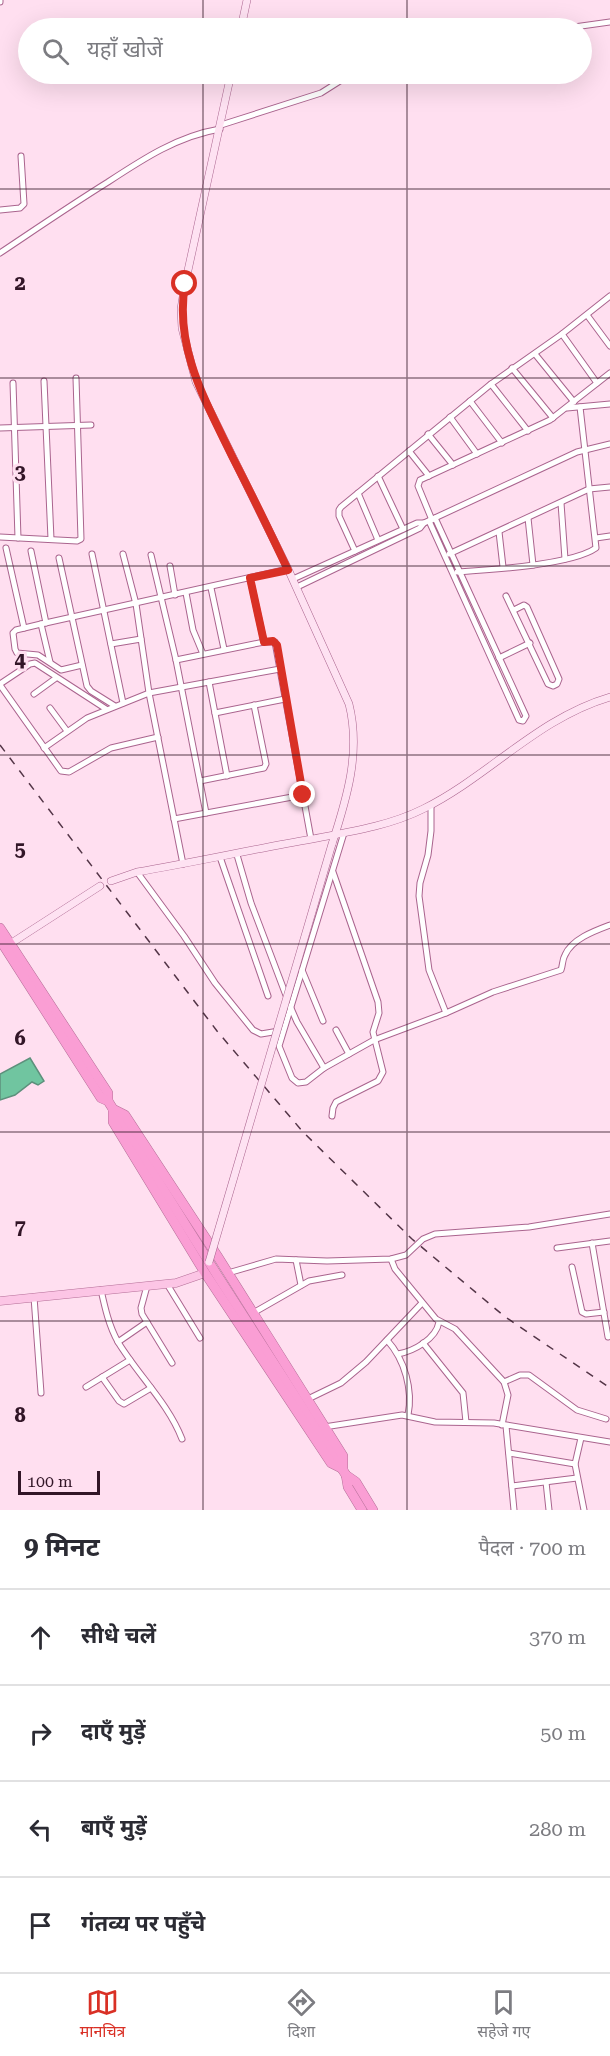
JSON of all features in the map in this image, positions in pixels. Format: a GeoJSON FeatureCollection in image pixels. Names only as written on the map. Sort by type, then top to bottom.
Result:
{"type":"FeatureCollection","features":[{"type":"Feature","properties":{"kind":"highway"},"geometry":{"type":"LineString","coordinates":[[0,928],[6,950]]}},
{"type":"Feature","properties":{"kind":"highway"},"geometry":{"type":"LineString","coordinates":[[0,940],[101,1098],[113,1109],[345,1472]]}},
{"type":"Feature","properties":{"kind":"highway"},"geometry":{"type":"LineString","coordinates":[[113,1109],[125,1115],[343,1456],[348,1487],[362,1510]]}},
{"type":"Feature","properties":{"kind":"highway"},"geometry":{"type":"LineString","coordinates":[[113,1109],[113,1122],[205,1274],[331,1463],[356,1482],[373,1510]]}},
{"type":"Feature","properties":{"kind":"main road"},"geometry":{"type":"LineString","coordinates":[[243,18],[247,0]]}},
{"type":"Feature","properties":{"kind":"main road"},"geometry":{"type":"LineString","coordinates":[[209,1262],[335,835],[354,756],[353,720],[344,690],[297,587],[196,382],[182,328],[181,309],[185,284],[229,84]]}},
{"type":"Feature","properties":{"kind":"main road"},"geometry":{"type":"LineString","coordinates":[[111,881],[137,872],[335,835],[406,817],[431,805],[570,713],[610,697]]}},
{"type":"Feature","properties":{"kind":"main road"},"geometry":{"type":"LineString","coordinates":[[6,950],[100,886]]}},
{"type":"Feature","properties":{"kind":"main road"},"geometry":{"type":"LineString","coordinates":[[0,1301],[167,1284],[205,1274]]}},
{"type":"Feature","properties":{"kind":"street"},"geometry":{"type":"LineString","coordinates":[[592,25],[610,22]]}},
{"type":"Feature","properties":{"kind":"street"},"geometry":{"type":"LineString","coordinates":[[0,253],[100,187],[166,147],[197,134],[321,93],[335,84]]}},
{"type":"Feature","properties":{"kind":"street"},"geometry":{"type":"LineString","coordinates":[[0,210],[20,208],[24,204],[21,156]]}},
{"type":"Feature","properties":{"kind":"street"},"geometry":{"type":"LineString","coordinates":[[355,551],[338,512],[341,507],[491,384],[535,354],[610,296]]}},
{"type":"Feature","properties":{"kind":"street"},"geometry":{"type":"LineString","coordinates":[[587,315],[610,346]]}},
{"type":"Feature","properties":{"kind":"street"},"geometry":{"type":"LineString","coordinates":[[562,334],[597,383]]}},
{"type":"Feature","properties":{"kind":"street"},"geometry":{"type":"LineString","coordinates":[[535,354],[574,402]]}},
{"type":"Feature","properties":{"kind":"street"},"geometry":{"type":"LineString","coordinates":[[512,368],[553,418]]}},
{"type":"Feature","properties":{"kind":"street"},"geometry":{"type":"LineString","coordinates":[[448,555],[452,572],[519,720],[523,721],[526,716],[460,572],[448,555],[430,520],[418,486],[420,480],[553,418],[610,373]]}},
{"type":"Feature","properties":{"kind":"street"},"geometry":{"type":"LineString","coordinates":[[0,537],[77,541],[82,537],[76,378]]}},
{"type":"Feature","properties":{"kind":"street"},"geometry":{"type":"LineString","coordinates":[[44,381],[51,539]]}},
{"type":"Feature","properties":{"kind":"street"},"geometry":{"type":"LineString","coordinates":[[13,383],[18,538]]}},
{"type":"Feature","properties":{"kind":"street"},"geometry":{"type":"LineString","coordinates":[[491,384],[528,431]]}},
{"type":"Feature","properties":{"kind":"street"},"geometry":{"type":"LineString","coordinates":[[470,401],[502,443]]}},
{"type":"Feature","properties":{"kind":"street"},"geometry":{"type":"LineString","coordinates":[[565,408],[610,404]]}},
{"type":"Feature","properties":{"kind":"street"},"geometry":{"type":"LineString","coordinates":[[452,572],[533,565],[566,559],[595,549],[596,538],[580,407]]}},
{"type":"Feature","properties":{"kind":"street"},"geometry":{"type":"LineString","coordinates":[[450,417],[477,454]]}},
{"type":"Feature","properties":{"kind":"street"},"geometry":{"type":"LineString","coordinates":[[0,428],[90,425]]}},
{"type":"Feature","properties":{"kind":"street"},"geometry":{"type":"LineString","coordinates":[[428,434],[453,465]]}},
{"type":"Feature","properties":{"kind":"street"},"geometry":{"type":"LineString","coordinates":[[293,579],[402,529],[430,520],[584,449],[610,444]]}},
{"type":"Feature","properties":{"kind":"street"},"geometry":{"type":"LineString","coordinates":[[409,451],[429,477]]}},
{"type":"Feature","properties":{"kind":"street"},"geometry":{"type":"LineString","coordinates":[[378,476],[402,529]]}},
{"type":"Feature","properties":{"kind":"street"},"geometry":{"type":"LineString","coordinates":[[448,555],[589,489],[610,487]]}},
{"type":"Feature","properties":{"kind":"street"},"geometry":{"type":"LineString","coordinates":[[358,494],[378,540]]}},
{"type":"Feature","properties":{"kind":"street"},"geometry":{"type":"LineString","coordinates":[[561,503],[566,559]]}},
{"type":"Feature","properties":{"kind":"street"},"geometry":{"type":"LineString","coordinates":[[528,518],[533,565]]}},
{"type":"Feature","properties":{"kind":"street"},"geometry":{"type":"LineString","coordinates":[[297,587],[420,528],[430,520]]}},
{"type":"Feature","properties":{"kind":"street"},"geometry":{"type":"LineString","coordinates":[[499,532],[503,567]]}},
{"type":"Feature","properties":{"kind":"street"},"geometry":{"type":"LineString","coordinates":[[596,538],[610,536]]}},
{"type":"Feature","properties":{"kind":"street"},"geometry":{"type":"LineString","coordinates":[[6,548],[24,628]]}},
{"type":"Feature","properties":{"kind":"street"},"geometry":{"type":"LineString","coordinates":[[31,551],[50,662]]}},
{"type":"Feature","properties":{"kind":"street"},"geometry":{"type":"LineString","coordinates":[[92,554],[123,702]]}},
{"type":"Feature","properties":{"kind":"street"},"geometry":{"type":"LineString","coordinates":[[123,554],[136,604],[149,693],[183,864]]}},
{"type":"Feature","properties":{"kind":"street"},"geometry":{"type":"LineString","coordinates":[[151,555],[182,686],[206,813]]}},
{"type":"Feature","properties":{"kind":"street"},"geometry":{"type":"LineString","coordinates":[[59,558],[82,665],[90,691],[115,706]]}},
{"type":"Feature","properties":{"kind":"street"},"geometry":{"type":"LineString","coordinates":[[170,566],[175,595]]}},
{"type":"Feature","properties":{"kind":"street"},"geometry":{"type":"LineString","coordinates":[[82,665],[61,670],[35,654],[20,654],[16,652],[13,633],[24,628],[288,570]]}},
{"type":"Feature","properties":{"kind":"street"},"geometry":{"type":"LineString","coordinates":[[250,578],[264,642]]}},
{"type":"Feature","properties":{"kind":"street"},"geometry":{"type":"LineString","coordinates":[[211,588],[225,649]]}},
{"type":"Feature","properties":{"kind":"street"},"geometry":{"type":"LineString","coordinates":[[186,593],[193,630],[203,654]]}},
{"type":"Feature","properties":{"kind":"street"},"geometry":{"type":"LineString","coordinates":[[507,596],[548,684],[553,686],[557,684],[559,679],[527,607],[524,605],[514,610]]}},
{"type":"Feature","properties":{"kind":"street"},"geometry":{"type":"LineString","coordinates":[[111,644],[141,639]]}},
{"type":"Feature","properties":{"kind":"street"},"geometry":{"type":"LineString","coordinates":[[176,660],[264,642],[273,641],[277,645],[311,839]]}},
{"type":"Feature","properties":{"kind":"street"},"geometry":{"type":"LineString","coordinates":[[499,658],[530,643]]}},
{"type":"Feature","properties":{"kind":"street"},"geometry":{"type":"LineString","coordinates":[[106,709],[32,663],[0,685],[61,771],[67,772],[111,748],[158,737]]}},
{"type":"Feature","properties":{"kind":"street"},"geometry":{"type":"LineString","coordinates":[[44,748],[87,718],[149,693],[280,669]]}},
{"type":"Feature","properties":{"kind":"street"},"geometry":{"type":"LineString","coordinates":[[34,694],[56,678]]}},
{"type":"Feature","properties":{"kind":"street"},"geometry":{"type":"LineString","coordinates":[[209,681],[227,776]]}},
{"type":"Feature","properties":{"kind":"street"},"geometry":{"type":"LineString","coordinates":[[215,713],[285,699]]}},
{"type":"Feature","properties":{"kind":"street"},"geometry":{"type":"LineString","coordinates":[[200,782],[262,769],[265,766],[254,705]]}},
{"type":"Feature","properties":{"kind":"street"},"geometry":{"type":"LineString","coordinates":[[50,708],[67,731]]}},
{"type":"Feature","properties":{"kind":"street"},"geometry":{"type":"LineString","coordinates":[[174,819],[303,795]]}},
{"type":"Feature","properties":{"kind":"street"},"geometry":{"type":"LineString","coordinates":[[431,805],[428,855],[420,883],[419,896],[429,970],[446,1013]]}},
{"type":"Feature","properties":{"kind":"street"},"geometry":{"type":"LineString","coordinates":[[344,833],[279,1049],[294,1081],[302,1084],[324,1068],[374,1040],[446,1013],[493,992],[561,970],[564,956],[574,944],[592,932],[610,925]]}},
{"type":"Feature","properties":{"kind":"street"},"geometry":{"type":"LineString","coordinates":[[237,855],[251,903],[290,1007],[324,1068]]}},
{"type":"Feature","properties":{"kind":"street"},"geometry":{"type":"LineString","coordinates":[[220,857],[268,996]]}},
{"type":"Feature","properties":{"kind":"street"},"geometry":{"type":"LineString","coordinates":[[332,1116],[336,1102],[381,1079],[383,1072],[373,1032],[379,1013],[378,1002],[333,871]]}},
{"type":"Feature","properties":{"kind":"street"},"geometry":{"type":"LineString","coordinates":[[137,872],[215,983],[253,1030],[261,1034],[284,1030]]}},
{"type":"Feature","properties":{"kind":"street"},"geometry":{"type":"LineString","coordinates":[[302,970],[323,1021]]}},
{"type":"Feature","properties":{"kind":"street"},"geometry":{"type":"LineString","coordinates":[[336,1030],[349,1054]]}},
{"type":"Feature","properties":{"kind":"street"},"geometry":{"type":"LineString","coordinates":[[228,1273],[269,1260],[364,1262],[391,1259],[406,1255],[423,1239],[435,1234],[529,1227],[610,1214]]}},
{"type":"Feature","properties":{"kind":"street"},"geometry":{"type":"LineString","coordinates":[[557,1248],[610,1241]]}},
{"type":"Feature","properties":{"kind":"street"},"geometry":{"type":"LineString","coordinates":[[592,1243],[608,1337]]}},
{"type":"Feature","properties":{"kind":"street"},"geometry":{"type":"LineString","coordinates":[[391,1259],[395,1269],[439,1322],[455,1329],[504,1382],[508,1395],[504,1425],[514,1510]]}},
{"type":"Feature","properties":{"kind":"street"},"geometry":{"type":"LineString","coordinates":[[296,1260],[301,1285]]}},
{"type":"Feature","properties":{"kind":"street"},"geometry":{"type":"LineString","coordinates":[[572,1267],[582,1312],[586,1314],[604,1312]]}},
{"type":"Feature","properties":{"kind":"street"},"geometry":{"type":"LineString","coordinates":[[253,1313],[313,1279],[342,1275]]}},
{"type":"Feature","properties":{"kind":"street"},"geometry":{"type":"LineString","coordinates":[[167,1284],[200,1338]]}},
{"type":"Feature","properties":{"kind":"street"},"geometry":{"type":"LineString","coordinates":[[147,1286],[141,1308],[172,1363]]}},
{"type":"Feature","properties":{"kind":"street"},"geometry":{"type":"LineString","coordinates":[[101,1290],[118,1342],[174,1420],[182,1439]]}},
{"type":"Feature","properties":{"kind":"street"},"geometry":{"type":"LineString","coordinates":[[34,1297],[41,1393]]}},
{"type":"Feature","properties":{"kind":"street"},"geometry":{"type":"LineString","coordinates":[[307,1400],[341,1383],[422,1303]]}},
{"type":"Feature","properties":{"kind":"street"},"geometry":{"type":"LineString","coordinates":[[118,1342],[147,1322]]}},
{"type":"Feature","properties":{"kind":"street"},"geometry":{"type":"LineString","coordinates":[[398,1354],[413,1350],[423,1343],[435,1331],[439,1322]]}},
{"type":"Feature","properties":{"kind":"street"},"geometry":{"type":"LineString","coordinates":[[387,1340],[398,1354],[411,1397],[408,1415]]}},
{"type":"Feature","properties":{"kind":"street"},"geometry":{"type":"LineString","coordinates":[[423,1343],[463,1393],[466,1422]]}},
{"type":"Feature","properties":{"kind":"street"},"geometry":{"type":"LineString","coordinates":[[86,1387],[130,1360]]}},
{"type":"Feature","properties":{"kind":"street"},"geometry":{"type":"LineString","coordinates":[[504,1382],[520,1375],[529,1375],[577,1410],[606,1419]]}},
{"type":"Feature","properties":{"kind":"street"},"geometry":{"type":"LineString","coordinates":[[102,1377],[124,1404],[151,1388]]}},
{"type":"Feature","properties":{"kind":"street"},"geometry":{"type":"LineString","coordinates":[[324,1427],[395,1415],[408,1415],[435,1422],[504,1425],[610,1442]]}},
{"type":"Feature","properties":{"kind":"street"},"geometry":{"type":"LineString","coordinates":[[581,1438],[575,1464],[584,1510]]}},
{"type":"Feature","properties":{"kind":"street"},"geometry":{"type":"LineString","coordinates":[[508,1453],[575,1464]]}},
{"type":"Feature","properties":{"kind":"street"},"geometry":{"type":"LineString","coordinates":[[512,1486],[577,1478]]}},
{"type":"Feature","properties":{"kind":"street"},"geometry":{"type":"LineString","coordinates":[[546,1482],[549,1510]]}},
{"type":"Feature","properties":{"kind":"shaded area"},"geometry":{"type":"Polygon","coordinates":[[[30,1058],[44,1081],[38,1085],[32,1082],[15,1095],[0,1100],[0,1074],[30,1058]]]}},
{"type":"Feature","properties":{"kind":"railway"},"geometry":{"type":"LineString","coordinates":[[0,745],[217,1031],[303,1132],[412,1239],[504,1316],[610,1388]]}},
{"type":"Feature","properties":{"kind":"route"},"geometry":{"type":"LineString","coordinates":[[185,284],[181,309],[182,328],[196,382],[288,570],[250,578],[264,642],[273,641],[277,645],[303,795]]}}]}
